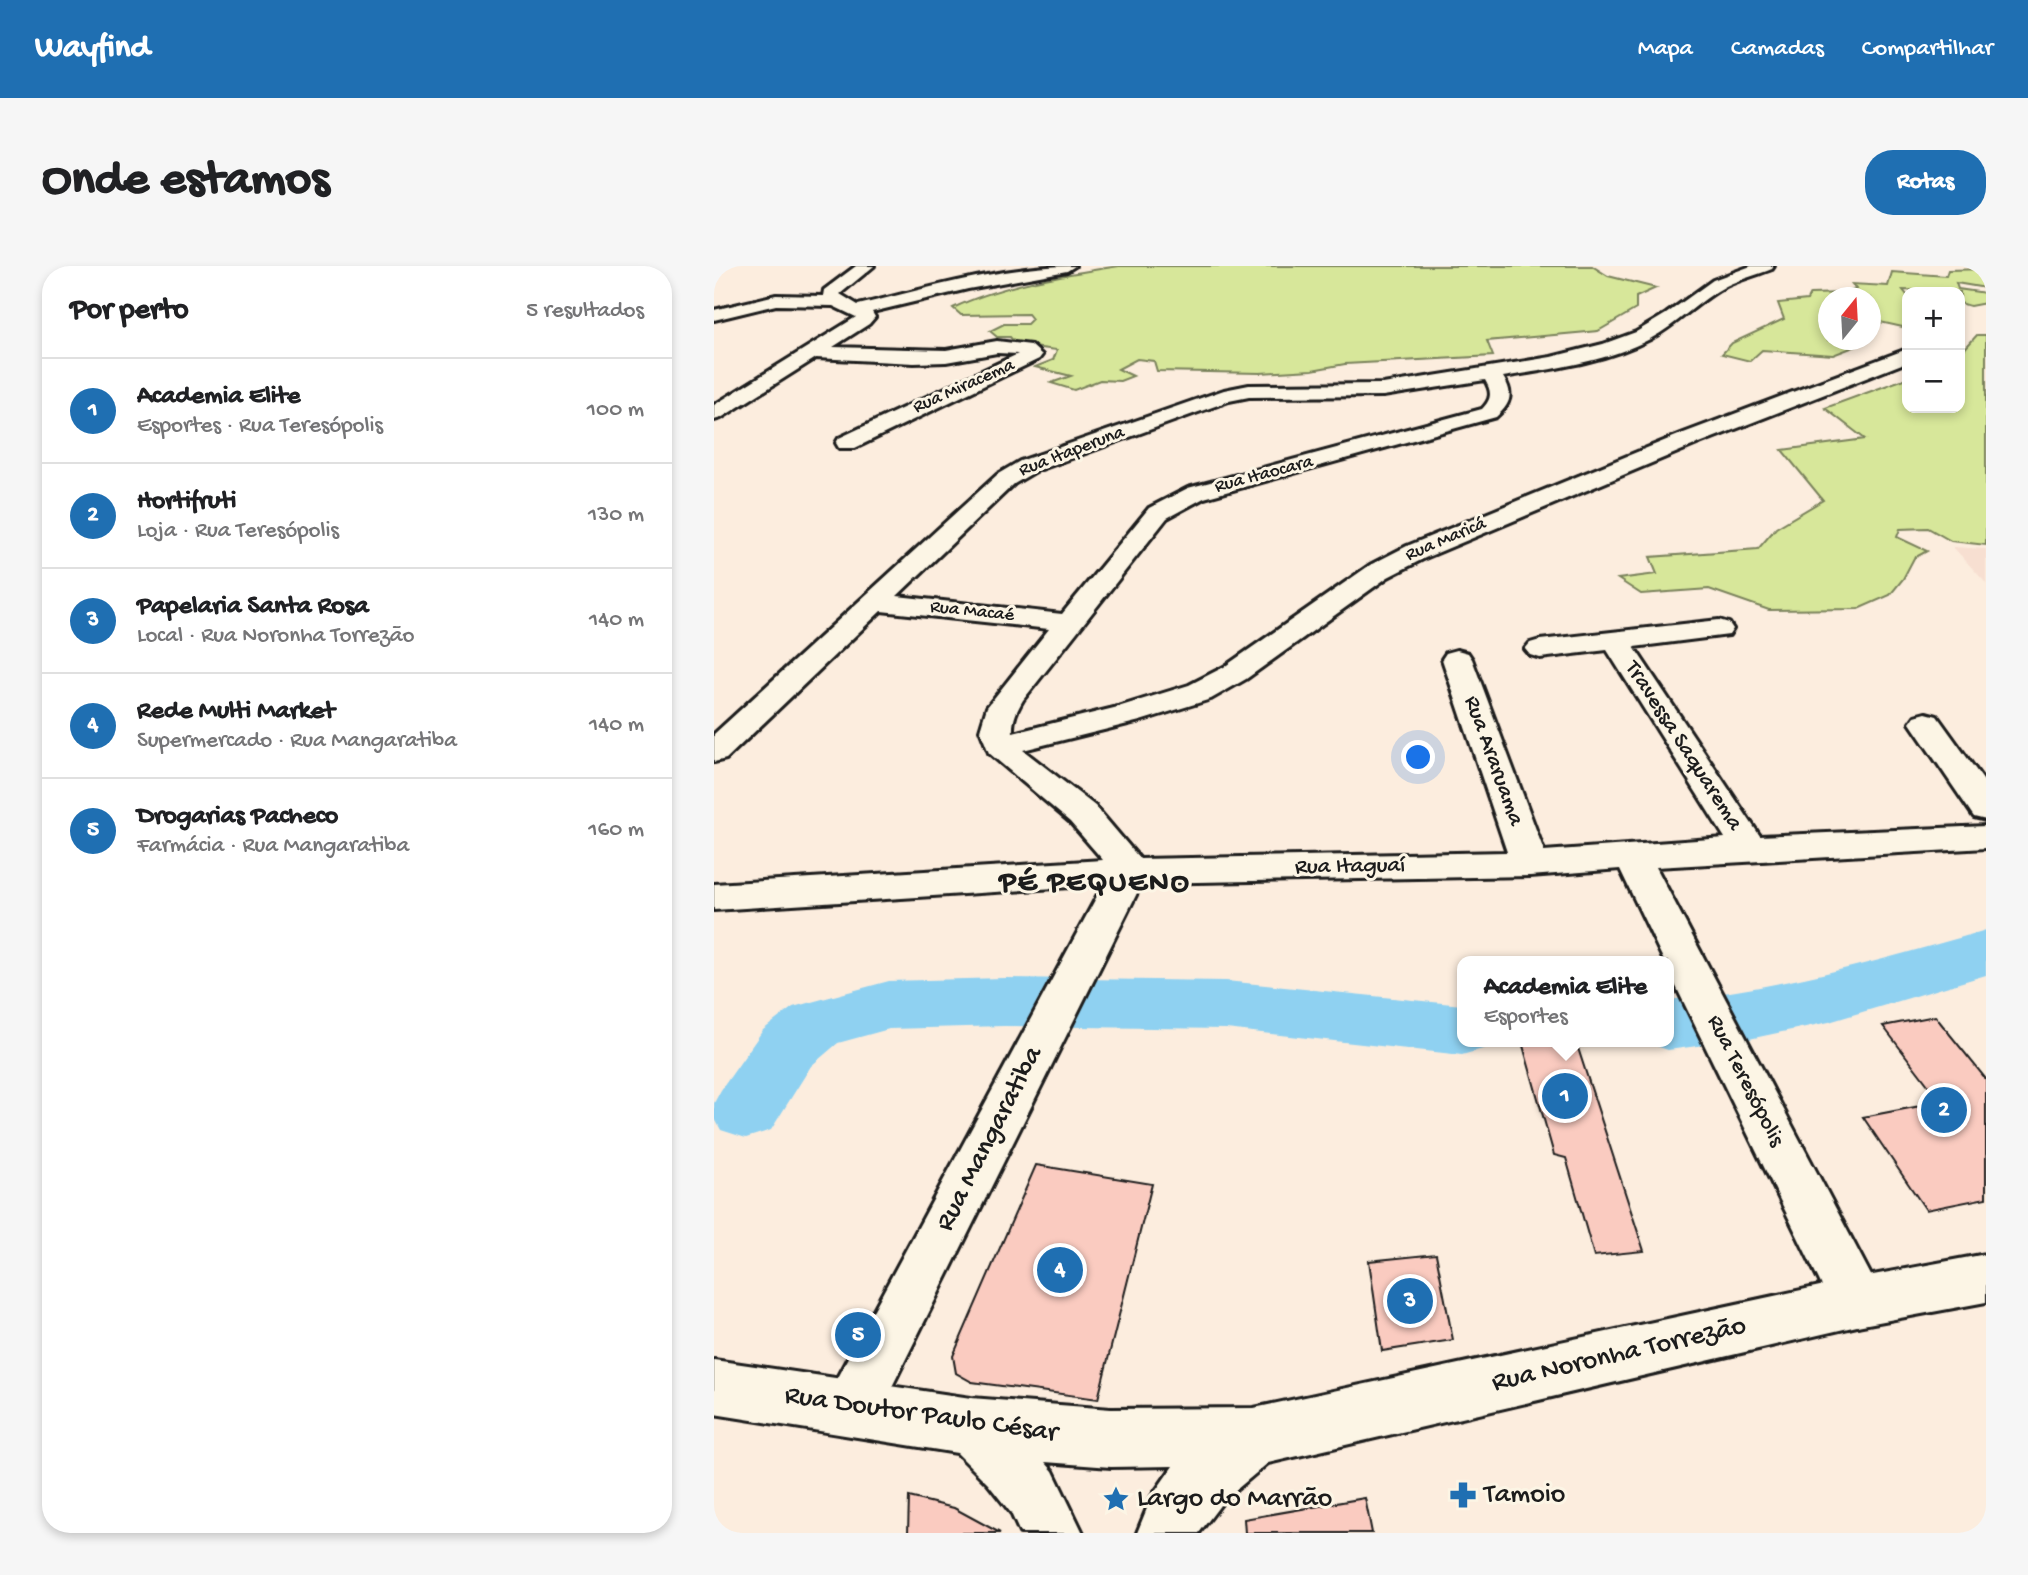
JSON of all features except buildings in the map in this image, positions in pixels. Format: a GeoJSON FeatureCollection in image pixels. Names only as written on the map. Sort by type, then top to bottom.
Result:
{"type":"FeatureCollection","features":[{"type":"Feature","properties":{"kind":"street"},"geometry":{"type":"LineString","coordinates":[[835,301],[830,294],[866,266]]}},
{"type":"Feature","properties":{"kind":"street"},"geometry":{"type":"LineString","coordinates":[[855,311],[968,284],[1067,266]]}},
{"type":"Feature","properties":{"kind":"street"},"geometry":{"type":"LineString","coordinates":[[1490,373],[1552,363],[1631,340],[1659,327],[1719,283],[1766,266]]}},
{"type":"Feature","properties":{"kind":"street"},"geometry":{"type":"LineString","coordinates":[[714,314],[776,300],[835,301],[866,317],[714,414]]}},
{"type":"Feature","properties":{"kind":"street","name":"Rua Miracema"},"geometry":{"type":"LineString","coordinates":[[813,352],[914,358],[946,356],[998,347],[1024,349],[1032,355],[847,443]]}},
{"type":"Feature","properties":{"kind":"street","name":"Rua Maricá"},"geometry":{"type":"LineString","coordinates":[[1000,746],[1129,714],[1200,692],[1235,673],[1379,571],[1416,552],[1689,439],[1902,357]]}},
{"type":"Feature","properties":{"kind":"street","name":"Rua Itaperuna"},"geometry":{"type":"LineString","coordinates":[[714,752],[1006,479],[1045,459],[1237,393],[1367,391],[1490,373]]}},
{"type":"Feature","properties":{"kind":"street","name":"Rua Itaocara"},"geometry":{"type":"LineString","coordinates":[[1000,746],[996,725],[1001,708],[1151,522],[1170,505],[1196,493],[1470,421],[1489,413],[1501,401],[1502,394],[1490,373]]}},
{"type":"Feature","properties":{"kind":"street","name":"Rua Macaé"},"geometry":{"type":"LineString","coordinates":[[874,602],[1070,623]]}},
{"type":"Feature","properties":{"kind":"street"},"geometry":{"type":"LineString","coordinates":[[1541,649],[1617,643],[1719,629]]}},
{"type":"Feature","properties":{"kind":"street","name":"Travessa Saquarema"},"geometry":{"type":"LineString","coordinates":[[1617,643],[1750,848]]}},
{"type":"Feature","properties":{"kind":"street","name":"Rua Araruama"},"geometry":{"type":"LineString","coordinates":[[1457,659],[1530,864]]}},
{"type":"Feature","properties":{"kind":"street"},"geometry":{"type":"LineString","coordinates":[[1926,723],[1986,809]]}},
{"type":"Feature","properties":{"kind":"street"},"geometry":{"type":"LineString","coordinates":[[1000,746],[1093,824],[1107,838],[1129,871]]}},
{"type":"Feature","properties":{"kind":"street","name":"Rua Itaguaí"},"geometry":{"type":"LineString","coordinates":[[714,897],[1129,871],[1530,864],[1633,859],[1750,848],[1986,837]]}},
{"type":"Feature","properties":{"kind":"street","name":"Rua Teresópolis"},"geometry":{"type":"LineString","coordinates":[[1633,859],[1857,1302]]}},
{"type":"Feature","properties":{"kind":"street","name":"Rua Mangaratiba"},"geometry":{"type":"LineString","coordinates":[[852,1407],[1129,871]]}},
{"type":"Feature","properties":{"kind":"street","name":"Rua Noronha Torrezão"},"geometry":{"type":"LineString","coordinates":[[1254,1437],[1857,1302],[1986,1279]]}},
{"type":"Feature","properties":{"kind":"street","name":"Rua Doutor Paulo César"},"geometry":{"type":"LineString","coordinates":[[714,1387],[971,1427],[1111,1437],[1254,1437]]}},
{"type":"Feature","properties":{"kind":"street"},"geometry":{"type":"LineString","coordinates":[[971,1427],[1009,1463],[1032,1492],[1052,1533]]}},
{"type":"Feature","properties":{"kind":"street"},"geometry":{"type":"LineString","coordinates":[[1168,1533],[1180,1504],[1197,1483],[1254,1437]]}},
{"type":"Feature","properties":{"kind":"shaded area"},"geometry":{"type":"Polygon","coordinates":[[[1953,547],[1986,549],[1986,583],[1984,581],[1953,547]]]}},
{"type":"Feature","properties":{"kind":"green space"},"geometry":{"type":"Polygon","coordinates":[[[1119,266],[1592,266],[1608,276],[1656,288],[1636,297],[1636,309],[1598,331],[1487,341],[1493,356],[1345,364],[1312,370],[1260,373],[1157,371],[1154,361],[1137,359],[1118,369],[1133,376],[1120,381],[1100,380],[1074,390],[1051,383],[1071,376],[1035,367],[1053,360],[1057,350],[1017,345],[1010,337],[997,337],[990,331],[1004,324],[1027,324],[1032,319],[1028,314],[961,315],[953,308],[1012,287],[1119,266]]]}},
{"type":"Feature","properties":{"kind":"green space"},"geometry":{"type":"Polygon","coordinates":[[[1986,269],[1986,288],[1956,283],[1957,287],[1902,287],[1902,327],[1881,322],[1881,287],[1854,287],[1852,284],[1888,286],[1892,272],[1946,276],[1948,270],[1986,269]]]}},
{"type":"Feature","properties":{"kind":"green space"},"geometry":{"type":"Polygon","coordinates":[[[1965,290],[1986,293],[1986,303],[1965,304],[1965,290]]]}},
{"type":"Feature","properties":{"kind":"green space"},"geometry":{"type":"Polygon","coordinates":[[[1810,294],[1818,294],[1818,350],[1846,350],[1833,355],[1762,350],[1750,361],[1722,354],[1732,343],[1784,319],[1778,303],[1807,300],[1810,294]]]}},
{"type":"Feature","properties":{"kind":"green space"},"geometry":{"type":"Polygon","coordinates":[[[1977,335],[1986,335],[1986,545],[1951,541],[1928,528],[1900,529],[1897,537],[1927,551],[1914,558],[1903,579],[1890,595],[1858,609],[1769,610],[1709,589],[1641,594],[1618,579],[1657,574],[1650,557],[1758,549],[1776,528],[1823,500],[1782,450],[1865,439],[1825,408],[1902,380],[1902,413],[1965,413],[1965,348],[1977,335]]]}},
{"type":"Feature","properties":{"kind":"waterway"},"geometry":{"type":"LineString","coordinates":[[1674,1024],[1749,1015],[1829,998],[1986,952]]}},
{"type":"Feature","properties":{"kind":"waterway"},"geometry":{"type":"LineString","coordinates":[[746,1110],[787,1048],[816,1025],[889,1005],[1004,1002],[1226,1005],[1457,1029]]}},
{"type":"Feature","properties":{"kind":"place","name":"Academia Elite"},"geometry":{"type":"Point","coordinates":[1565,1096]}},
{"type":"Feature","properties":{"kind":"place","name":"Hortifruti"},"geometry":{"type":"Point","coordinates":[1944,1110]}},
{"type":"Feature","properties":{"kind":"place","name":"Rede Multi Market"},"geometry":{"type":"Point","coordinates":[1060,1270]}},
{"type":"Feature","properties":{"kind":"place","name":"Papelaria Santa Rosa"},"geometry":{"type":"Point","coordinates":[1410,1301]}},
{"type":"Feature","properties":{"kind":"place","name":"Drogarias Pacheco"},"geometry":{"type":"Point","coordinates":[858,1335]}},
{"type":"Feature","properties":{"kind":"place","name":"Tamoio"},"geometry":{"type":"Point","coordinates":[1463,1495]}},
{"type":"Feature","properties":{"kind":"place","name":"Largo do Marrão"},"geometry":{"type":"Point","coordinates":[1116,1499]}},
{"type":"Feature","properties":{"kind":"district","name":"PÉ PEQUENO"},"geometry":{"type":"Point","coordinates":[1095,884]}}]}
